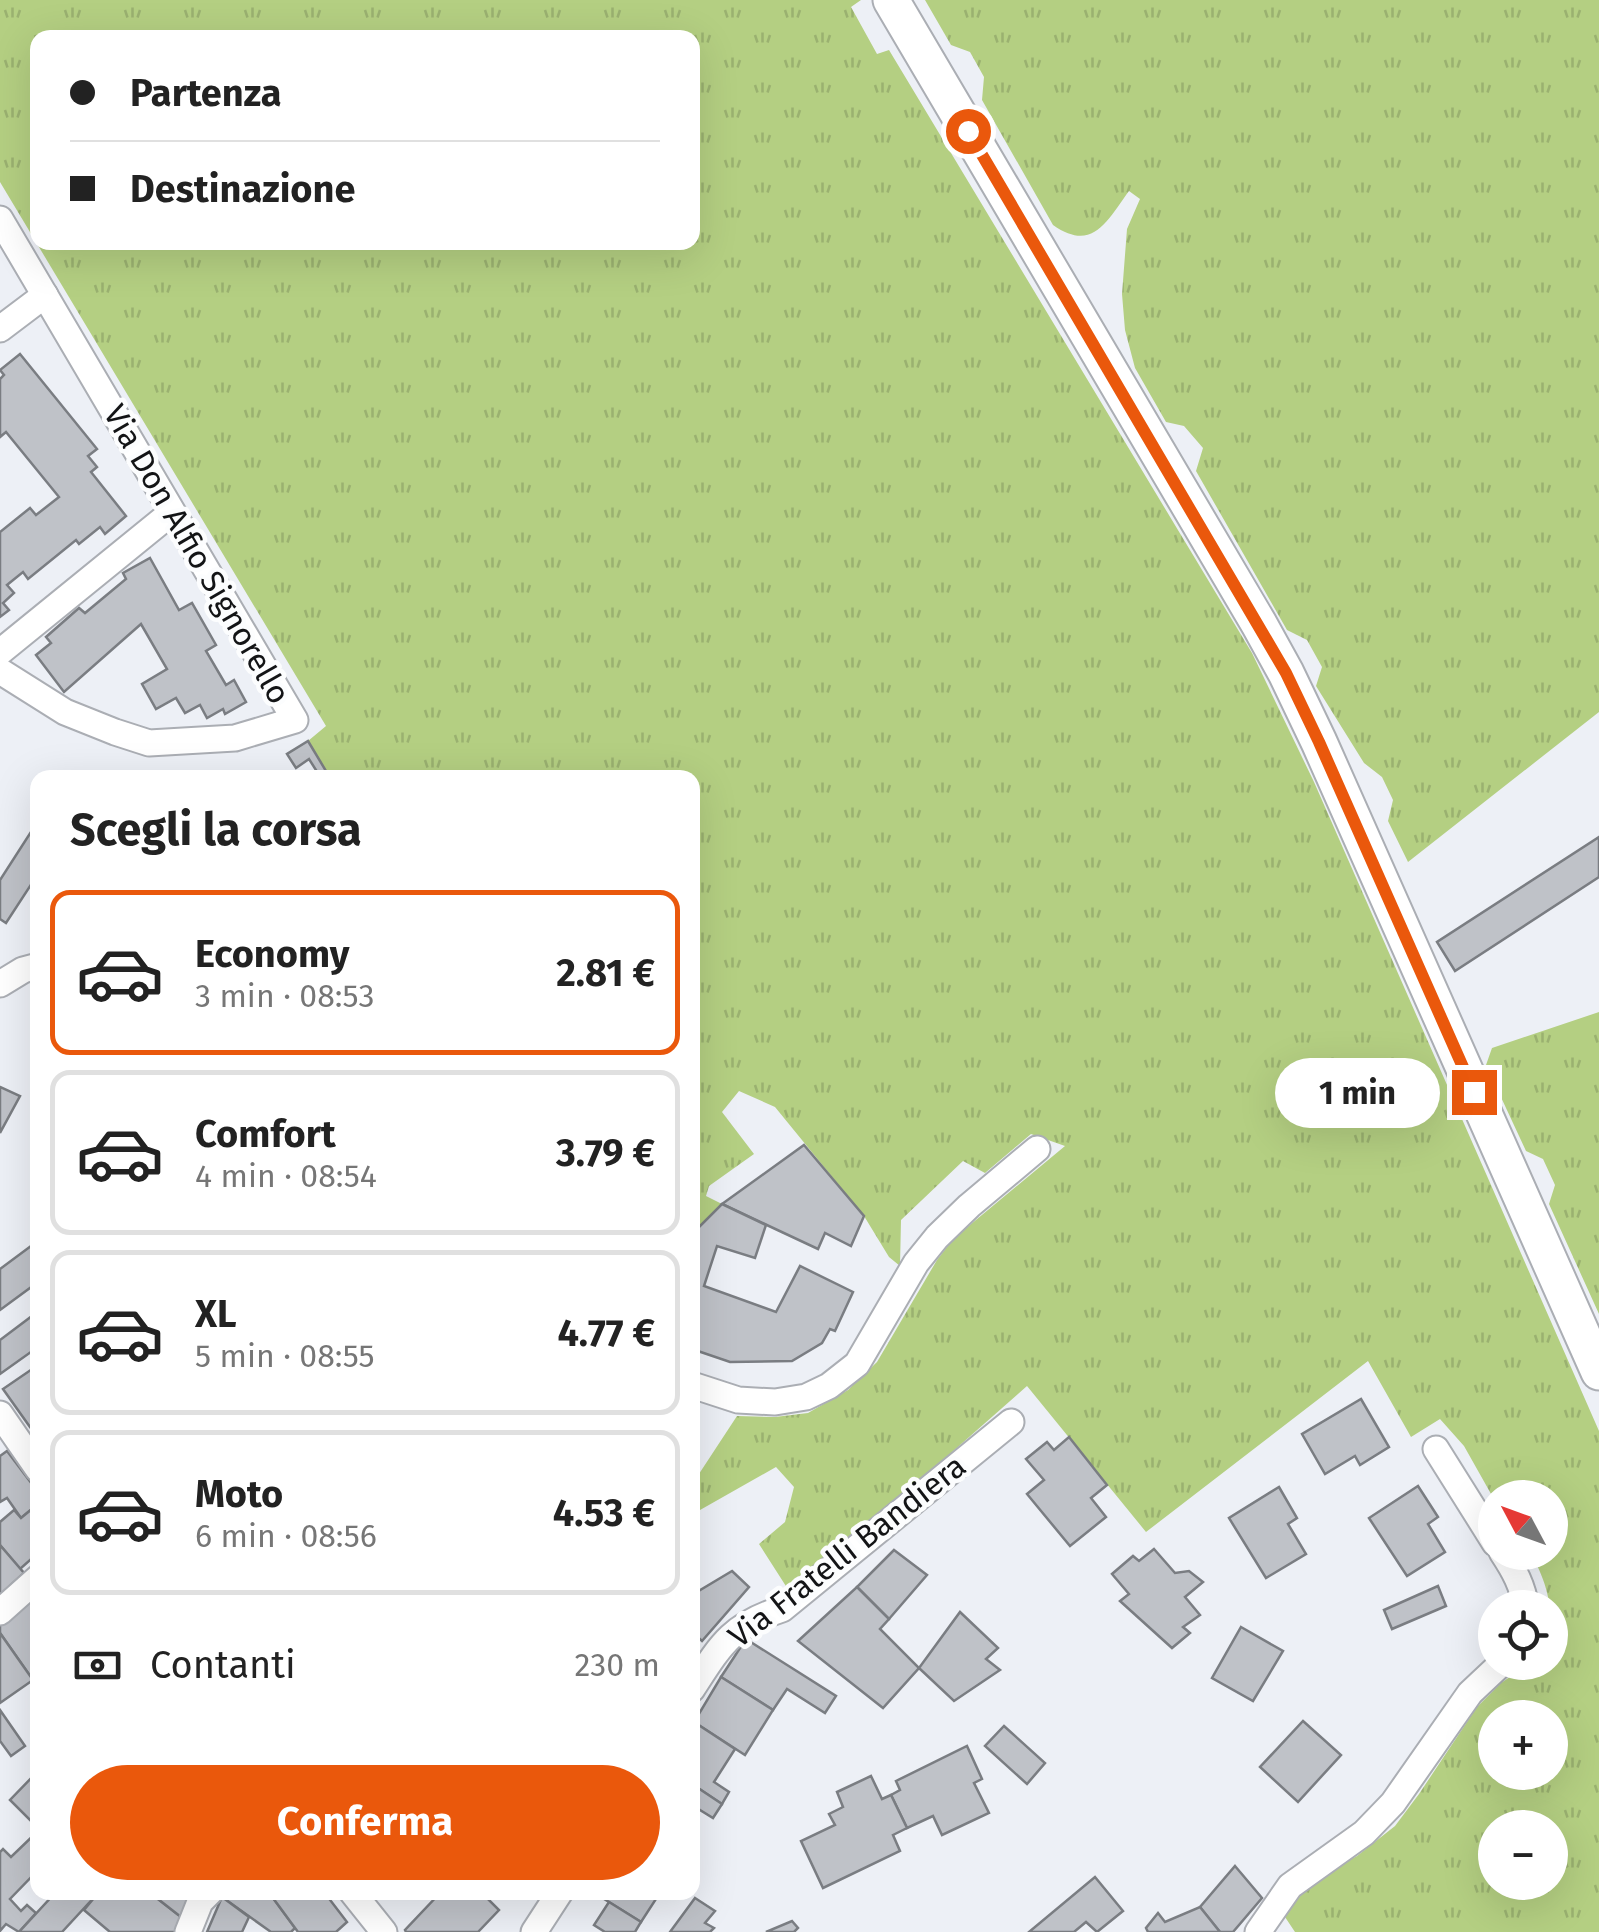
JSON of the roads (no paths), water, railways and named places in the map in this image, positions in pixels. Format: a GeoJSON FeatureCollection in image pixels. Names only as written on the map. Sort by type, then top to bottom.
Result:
{"type":"FeatureCollection","features":[{"type":"Feature","properties":{"kind":"main road"},"geometry":{"type":"LineString","coordinates":[[890,0],[1286,673],[1599,1372]]}},
{"type":"Feature","properties":{"kind":"street","name":"Via Don Alfio Signorello"},"geometry":{"type":"LineString","coordinates":[[0,219],[295,720],[235,738],[149,743],[65,712],[0,671]]}},
{"type":"Feature","properties":{"kind":"street"},"geometry":{"type":"LineString","coordinates":[[0,329],[46,295]]}},
{"type":"Feature","properties":{"kind":"street"},"geometry":{"type":"LineString","coordinates":[[0,652],[171,513]]}},
{"type":"Feature","properties":{"kind":"street"},"geometry":{"type":"LineString","coordinates":[[0,984],[30,968]]}},
{"type":"Feature","properties":{"kind":"street"},"geometry":{"type":"LineString","coordinates":[[700,1388],[738,1400],[775,1402],[806,1396],[829,1386],[857,1364],[916,1263],[938,1237],[1038,1149]]}},
{"type":"Feature","properties":{"kind":"street"},"geometry":{"type":"LineString","coordinates":[[0,1414],[30,1457]]}},
{"type":"Feature","properties":{"kind":"street","name":"Via Fratelli Bandiera"},"geometry":{"type":"LineString","coordinates":[[700,1676],[736,1630],[756,1617],[782,1609],[1010,1422]]}},
{"type":"Feature","properties":{"kind":"street"},"geometry":{"type":"LineString","coordinates":[[1436,1449],[1478,1515]]}},
{"type":"Feature","properties":{"kind":"street"},"geometry":{"type":"LineString","coordinates":[[0,1612],[30,1585]]}},
{"type":"Feature","properties":{"kind":"street"},"geometry":{"type":"LineString","coordinates":[[1258,1932],[1290,1886],[1364,1832],[1393,1804],[1470,1693],[1484,1680]]}},
{"type":"Feature","properties":{"kind":"street"},"geometry":{"type":"LineString","coordinates":[[188,1932],[202,1900]]}},
{"type":"Feature","properties":{"kind":"street"},"geometry":{"type":"LineString","coordinates":[[358,1900],[384,1932]]}},
{"type":"Feature","properties":{"kind":"street"},"geometry":{"type":"LineString","coordinates":[[534,1932],[555,1900]]}}]}
